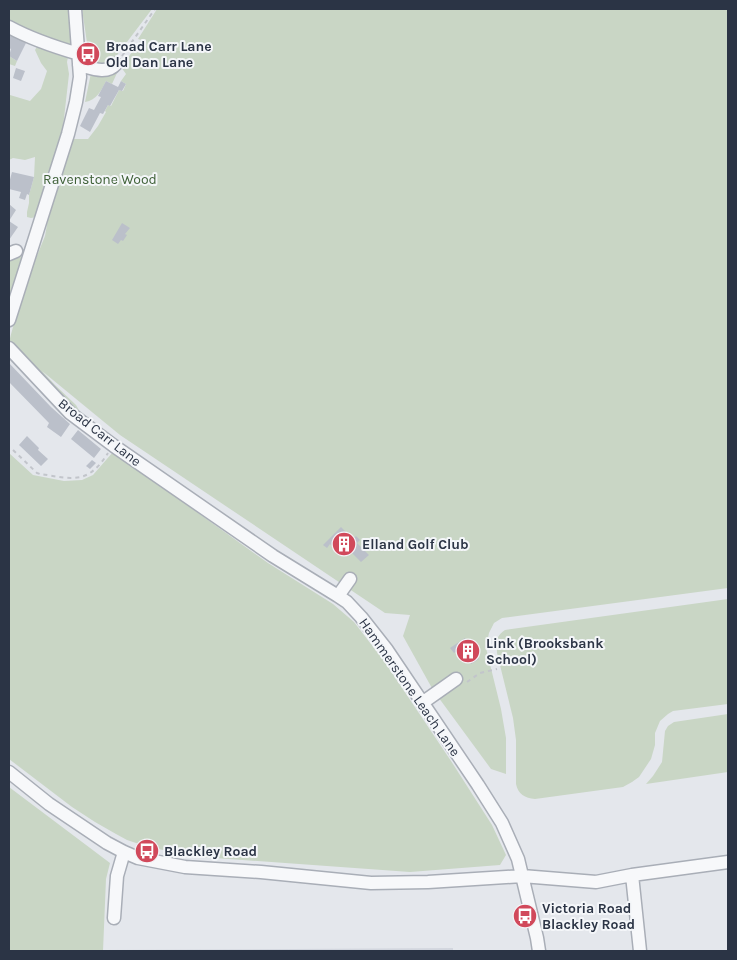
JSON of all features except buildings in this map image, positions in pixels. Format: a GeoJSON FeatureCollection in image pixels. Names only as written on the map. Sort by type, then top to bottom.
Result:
{"type":"FeatureCollection","features":[{"type":"Feature","properties":{"kind":"street"},"geometry":{"type":"LineString","coordinates":[[9,320],[15,281],[68,134],[78,90],[79,60],[75,9]]}},
{"type":"Feature","properties":{"kind":"street"},"geometry":{"type":"LineString","coordinates":[[9,27],[104,70],[111,69],[116,64]]}},
{"type":"Feature","properties":{"kind":"street","name":"Broad Carr Lane"},"geometry":{"type":"LineString","coordinates":[[9,348],[70,412],[114,446],[177,488]]}},
{"type":"Feature","properties":{"kind":"street","name":"Hammerstone Leach Lane"},"geometry":{"type":"LineString","coordinates":[[177,488],[273,556],[347,602],[368,625],[387,650],[502,823],[515,850],[539,951]]}},
{"type":"Feature","properties":{"kind":"street"},"geometry":{"type":"LineString","coordinates":[[338,596],[350,579]]}},
{"type":"Feature","properties":{"kind":"street"},"geometry":{"type":"LineString","coordinates":[[422,703],[456,679]]}},
{"type":"Feature","properties":{"kind":"street"},"geometry":{"type":"LineString","coordinates":[[9,772],[48,804],[107,843],[145,860],[185,867],[261,872],[371,883],[428,882],[522,876],[596,882],[632,875],[728,862]]}},
{"type":"Feature","properties":{"kind":"street"},"geometry":{"type":"LineString","coordinates":[[114,918],[117,876],[124,852]]}},
{"type":"Feature","properties":{"kind":"street"},"geometry":{"type":"LineString","coordinates":[[632,875],[640,951]]}},
{"type":"Feature","properties":{"kind":"path"},"geometry":{"type":"LineString","coordinates":[[116,64],[155,9]]}},
{"type":"Feature","properties":{"kind":"path"},"geometry":{"type":"LineString","coordinates":[[13,450],[40,474],[67,478],[90,473],[114,446]]}},
{"type":"Feature","properties":{"kind":"shaded area"},"geometry":{"type":"Polygon","coordinates":[[[453,948],[453,951],[103,951],[103,950],[453,948]]]}},
{"type":"Feature","properties":{"kind":"green space"},"geometry":{"type":"Polygon","coordinates":[[[9,9],[69,9],[73,47],[70,47],[67,62],[69,74],[62,136],[36,217],[31,218],[27,217],[27,212],[34,177],[35,157],[25,160],[13,158],[9,160],[9,64],[10,95],[30,101],[41,89],[47,71],[35,50],[42,38],[9,23],[9,9]]]}},
{"type":"Feature","properties":{"kind":"green space"},"geometry":{"type":"Polygon","coordinates":[[[82,9],[152,9],[108,67],[90,63],[82,9]]]}},
{"type":"Feature","properties":{"kind":"green space","name":"Elland Golf Club"},"geometry":{"type":"Polygon","coordinates":[[[157,9],[728,9],[728,588],[502,618],[494,623],[489,633],[486,648],[506,738],[506,774],[491,769],[433,690],[403,636],[410,615],[385,613],[120,435],[42,371],[76,405],[80,412],[80,417],[9,342],[22,293],[45,236],[51,202],[70,139],[88,139],[98,126],[108,105],[111,106],[119,90],[123,91],[126,84],[121,81],[126,74],[121,67],[141,40],[138,39],[157,9]]]}},
{"type":"Feature","properties":{"kind":"green space"},"geometry":{"type":"Polygon","coordinates":[[[9,56],[17,61],[15,66],[9,64],[9,56]]]}},
{"type":"Feature","properties":{"kind":"green space"},"geometry":{"type":"Polygon","coordinates":[[[117,71],[112,84],[106,81],[96,97],[85,102],[91,73],[117,71]]]}},
{"type":"Feature","properties":{"kind":"green space"},"geometry":{"type":"Polygon","coordinates":[[[21,254],[21,259],[9,309],[9,257],[21,254]]]}},
{"type":"Feature","properties":{"kind":"green space"},"geometry":{"type":"Polygon","coordinates":[[[113,452],[268,563],[333,604],[354,622],[384,661],[492,825],[506,855],[500,865],[410,872],[188,856],[127,840],[72,807],[9,759],[9,453],[33,475],[64,481],[82,480],[93,475],[113,452]]]}},
{"type":"Feature","properties":{"kind":"green space"},"geometry":{"type":"Polygon","coordinates":[[[728,599],[728,704],[673,711],[668,714],[660,721],[655,733],[655,745],[651,759],[639,777],[623,787],[535,799],[528,798],[520,793],[516,784],[516,740],[513,718],[497,653],[497,640],[505,630],[728,599]]]}},
{"type":"Feature","properties":{"kind":"green space"},"geometry":{"type":"Polygon","coordinates":[[[728,714],[728,772],[646,784],[662,762],[665,731],[668,726],[674,722],[728,714]]]}},
{"type":"Feature","properties":{"kind":"green space"},"geometry":{"type":"Polygon","coordinates":[[[9,787],[110,863],[106,879],[103,951],[9,951],[9,787]]]}},
{"type":"Feature","properties":{"kind":"place","name":"Broad Carr Lane Old Dan Lane"},"geometry":{"type":"Point","coordinates":[88,54]}},
{"type":"Feature","properties":{"kind":"place","name":"Elland Golf Club"},"geometry":{"type":"Point","coordinates":[344,544]}},
{"type":"Feature","properties":{"kind":"place","name":"Link (Brooksbank School)"},"geometry":{"type":"Point","coordinates":[468,651]}},
{"type":"Feature","properties":{"kind":"place","name":"Blackley Road"},"geometry":{"type":"Point","coordinates":[147,851]}},
{"type":"Feature","properties":{"kind":"place","name":"Victoria Road Blackley Road"},"geometry":{"type":"Point","coordinates":[525,916]}},
{"type":"Feature","properties":{"kind":"park label","name":"Ravenstone Wood"},"geometry":{"type":"Point","coordinates":[100,179]}}]}
